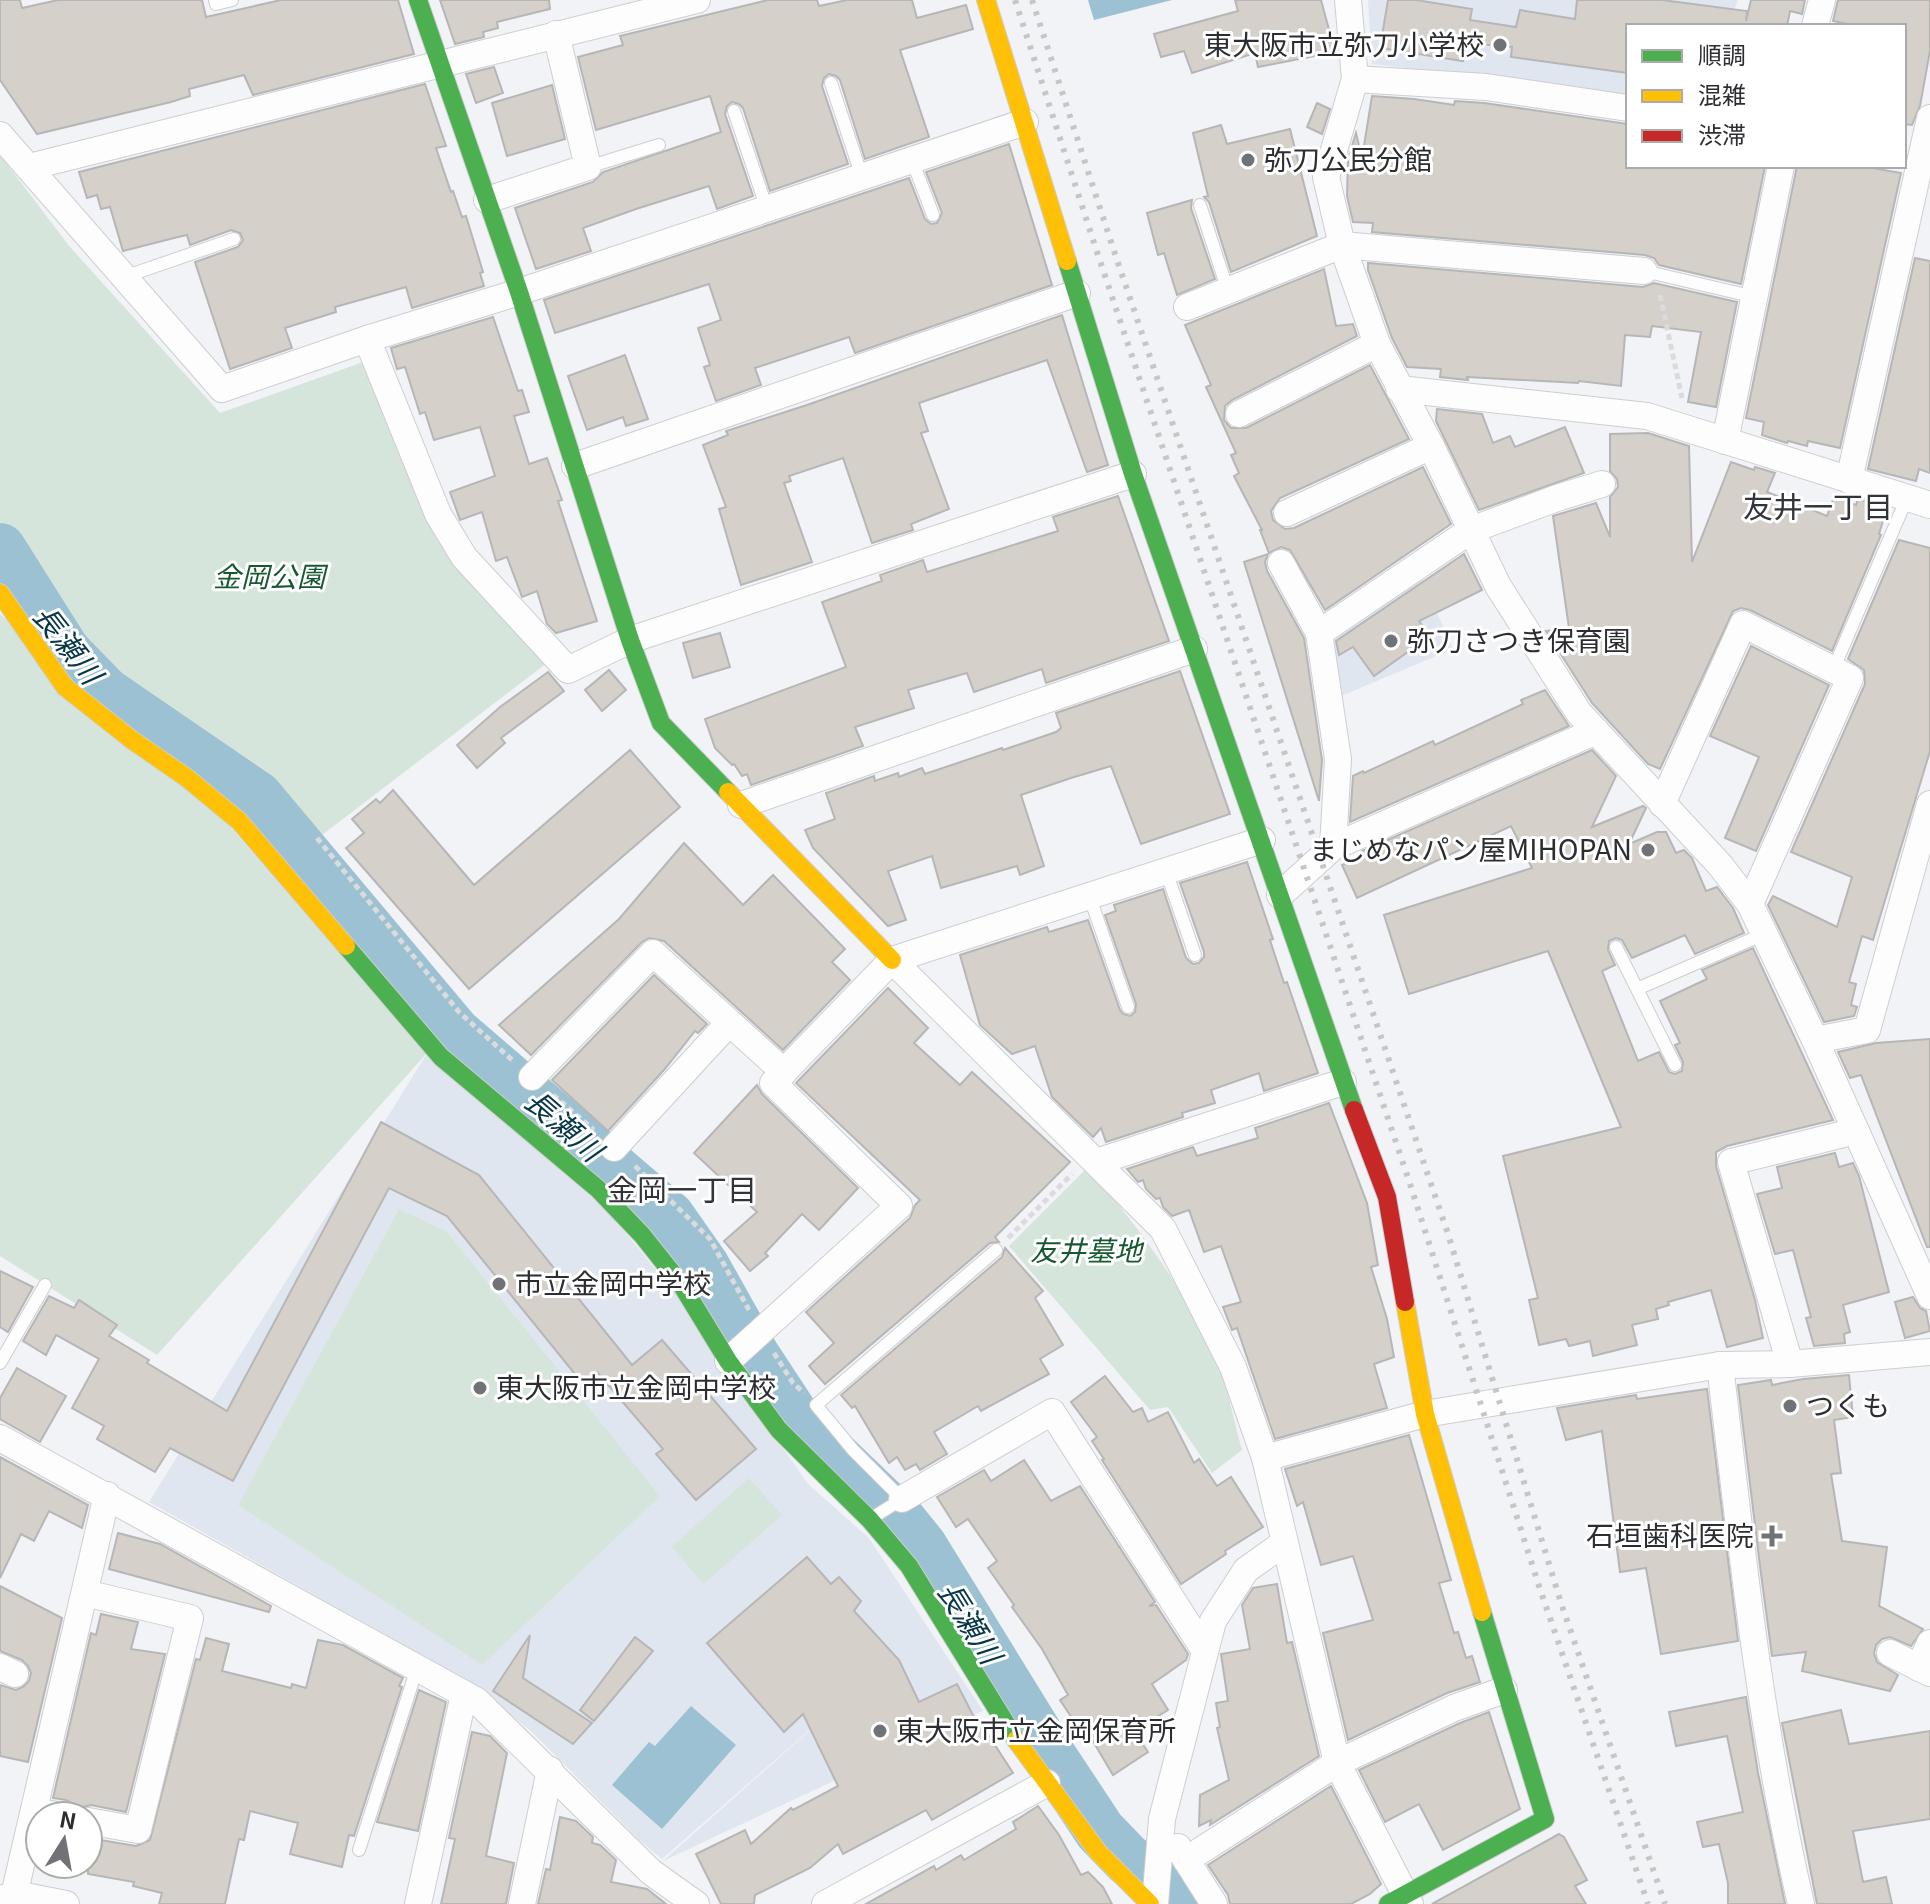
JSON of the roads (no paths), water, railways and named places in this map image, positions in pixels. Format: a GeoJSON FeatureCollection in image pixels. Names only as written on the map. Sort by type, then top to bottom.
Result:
{"type":"FeatureCollection","features":[{"type":"Feature","properties":{"kind":"street"},"geometry":{"type":"LineString","coordinates":[[418,0],[519,292],[630,640],[661,723],[892,960],[1163,1229],[1233,1367],[1265,1458],[1337,1763],[1401,1901],[1545,1819],[1504,1690],[1425,1414],[1387,1197],[1343,1082],[1262,840],[1133,474],[986,0]]}},
{"type":"Feature","properties":{"kind":"street"},"geometry":{"type":"LineString","coordinates":[[29,167],[697,0]]}},
{"type":"Feature","properties":{"kind":"street"},"geometry":{"type":"LineString","coordinates":[[1348,0],[1355,79],[1326,177],[1342,245],[1377,344],[1431,446],[1498,586],[1579,713],[1720,865],[1750,904],[1930,1296]]}},
{"type":"Feature","properties":{"kind":"street"},"geometry":{"type":"LineString","coordinates":[[1816,24],[1822,0]]}},
{"type":"Feature","properties":{"kind":"street"},"geometry":{"type":"LineString","coordinates":[[487,200],[588,167],[556,34]]}},
{"type":"Feature","properties":{"kind":"street"},"geometry":{"type":"LineString","coordinates":[[1355,79],[1486,87],[1626,108]]}},
{"type":"Feature","properties":{"kind":"street"},"geometry":{"type":"LineString","coordinates":[[1849,480],[1912,162],[1930,119]]}},
{"type":"Feature","properties":{"kind":"street"},"geometry":{"type":"LineString","coordinates":[[0,135],[222,389],[1025,122]]}},
{"type":"Feature","properties":{"kind":"street"},"geometry":{"type":"LineString","coordinates":[[1725,441],[1781,168]]}},
{"type":"Feature","properties":{"kind":"street"},"geometry":{"type":"LineString","coordinates":[[1187,307],[1342,245],[1644,271]]}},
{"type":"Feature","properties":{"kind":"street"},"geometry":{"type":"LineString","coordinates":[[575,466],[1077,293]]}},
{"type":"Feature","properties":{"kind":"street"},"geometry":{"type":"LineString","coordinates":[[367,339],[438,514],[464,557],[568,670],[630,640],[1133,474]]}},
{"type":"Feature","properties":{"kind":"street"},"geometry":{"type":"LineString","coordinates":[[1239,414],[1377,344]]}},
{"type":"Feature","properties":{"kind":"street"},"geometry":{"type":"LineString","coordinates":[[1399,389],[1647,416],[1919,502]]}},
{"type":"Feature","properties":{"kind":"street"},"geometry":{"type":"LineString","coordinates":[[1287,513],[1431,446]]}},
{"type":"Feature","properties":{"kind":"street"},"geometry":{"type":"LineString","coordinates":[[1319,633],[1471,530],[1602,484]]}},
{"type":"Feature","properties":{"kind":"street"},"geometry":{"type":"LineString","coordinates":[[1281,563],[1319,633],[1338,759],[1333,847]]}},
{"type":"Feature","properties":{"kind":"street"},"geometry":{"type":"LineString","coordinates":[[0,593],[65,687],[239,821],[441,1057],[598,1189],[642,1235],[681,1284],[746,1345],[779,1430],[887,1508],[909,1566],[1019,1745],[1098,1852],[1152,1904]]}},
{"type":"Feature","properties":{"kind":"street"},"geometry":{"type":"LineString","coordinates":[[1662,804],[1743,624],[1850,678],[1750,904]]}},
{"type":"Feature","properties":{"kind":"street"},"geometry":{"type":"LineString","coordinates":[[741,805],[1194,649]]}},
{"type":"Feature","properties":{"kind":"street"},"geometry":{"type":"LineString","coordinates":[[1280,895],[1333,847],[1596,731]]}},
{"type":"Feature","properties":{"kind":"street"},"geometry":{"type":"LineString","coordinates":[[1815,1040],[1867,1030],[1930,804]]}},
{"type":"Feature","properties":{"kind":"street"},"geometry":{"type":"LineString","coordinates":[[746,1345],[899,1206],[773,1083],[892,960],[1262,840]]}},
{"type":"Feature","properties":{"kind":"street"},"geometry":{"type":"LineString","coordinates":[[532,1077],[653,953],[784,1072]]}},
{"type":"Feature","properties":{"kind":"street"},"geometry":{"type":"LineString","coordinates":[[614,1148],[729,1023]]}},
{"type":"Feature","properties":{"kind":"street"},"geometry":{"type":"LineString","coordinates":[[1093,1159],[1343,1082]]}},
{"type":"Feature","properties":{"kind":"street"},"geometry":{"type":"LineString","coordinates":[[1790,1364],[1731,1162],[1856,1131]]}},
{"type":"Feature","properties":{"kind":"street"},"geometry":{"type":"LineString","coordinates":[[1265,1458],[1425,1414],[1720,1365],[1790,1364],[1930,1352]]}},
{"type":"Feature","properties":{"kind":"street"},"geometry":{"type":"LineString","coordinates":[[1720,1365],[1753,1643],[1789,1854],[1801,1904]]}},
{"type":"Feature","properties":{"kind":"street"},"geometry":{"type":"LineString","coordinates":[[887,1508],[1052,1412],[1205,1651]]}},
{"type":"Feature","properties":{"kind":"street"},"geometry":{"type":"LineString","coordinates":[[0,1438],[477,1701],[651,1872],[696,1904]]}},
{"type":"Feature","properties":{"kind":"street"},"geometry":{"type":"LineString","coordinates":[[37,1800],[107,1495]]}},
{"type":"Feature","properties":{"kind":"street"},"geometry":{"type":"LineString","coordinates":[[1152,1904],[1162,1819],[1213,1621],[1246,1570],[1284,1543]]}},
{"type":"Feature","properties":{"kind":"street"},"geometry":{"type":"LineString","coordinates":[[85,1593],[190,1618],[138,1830],[104,1824]]}},
{"type":"Feature","properties":{"kind":"street"},"geometry":{"type":"LineString","coordinates":[[1890,1653],[1925,1670],[1930,1643]]}},
{"type":"Feature","properties":{"kind":"street"},"geometry":{"type":"LineString","coordinates":[[1186,1860],[1337,1763],[1454,1708],[1504,1690]]}},
{"type":"Feature","properties":{"kind":"street"},"geometry":{"type":"LineString","coordinates":[[418,1904],[464,1694]]}},
{"type":"Feature","properties":{"kind":"street"},"geometry":{"type":"LineString","coordinates":[[522,1904],[550,1770]]}},
{"type":"Feature","properties":{"kind":"street"},"geometry":{"type":"LineString","coordinates":[[825,1904],[1047,1783]]}},
{"type":"Feature","properties":{"kind":"street"},"geometry":{"type":"LineString","coordinates":[[1162,1819],[1214,1904]]}},
{"type":"Feature","properties":{"kind":"street"},"geometry":{"type":"LineString","coordinates":[[8,1901],[24,1846]]}},
{"type":"Feature","properties":{"kind":"street"},"geometry":{"type":"LineString","coordinates":[[8,1901],[15,1894],[66,1904]]}},
{"type":"Feature","properties":{"kind":"lane"},"geometry":{"type":"LineString","coordinates":[[215,0],[216,4],[232,0]]}},
{"type":"Feature","properties":{"kind":"lane"},"geometry":{"type":"LineString","coordinates":[[831,83],[862,177]]}},
{"type":"Feature","properties":{"kind":"lane"},"geometry":{"type":"LineString","coordinates":[[734,111],[767,209]]}},
{"type":"Feature","properties":{"kind":"lane"},"geometry":{"type":"LineString","coordinates":[[588,167],[659,145]]}},
{"type":"Feature","properties":{"kind":"lane"},"geometry":{"type":"LineString","coordinates":[[912,160],[933,215]]}},
{"type":"Feature","properties":{"kind":"lane"},"geometry":{"type":"LineString","coordinates":[[1200,205],[1228,291]]}},
{"type":"Feature","properties":{"kind":"lane"},"geometry":{"type":"LineString","coordinates":[[124,277],[234,239]]}},
{"type":"Feature","properties":{"kind":"lane"},"geometry":{"type":"LineString","coordinates":[[1644,271],[1755,297]]}},
{"type":"Feature","properties":{"kind":"lane"},"geometry":{"type":"LineString","coordinates":[[1833,670],[1919,502]]}},
{"type":"Feature","properties":{"kind":"lane"},"geometry":{"type":"LineString","coordinates":[[1166,871],[1195,955]]}},
{"type":"Feature","properties":{"kind":"lane"},"geometry":{"type":"LineString","coordinates":[[1089,895],[1128,1007]]}},
{"type":"Feature","properties":{"kind":"lane"},"geometry":{"type":"LineString","coordinates":[[1639,988],[1764,934]]}},
{"type":"Feature","properties":{"kind":"lane"},"geometry":{"type":"LineString","coordinates":[[1616,947],[1675,1065]]}},
{"type":"Feature","properties":{"kind":"lane"},"geometry":{"type":"LineString","coordinates":[[887,1508],[853,1450],[816,1405],[996,1250]]}},
{"type":"Feature","properties":{"kind":"lane"},"geometry":{"type":"LineString","coordinates":[[0,1363],[45,1285]]}},
{"type":"Feature","properties":{"kind":"lane"},"geometry":{"type":"LineString","coordinates":[[359,1850],[417,1668]]}},
{"type":"Feature","properties":{"kind":"water"},"geometry":{"type":"Polygon","coordinates":[[[1088,0],[1172,0],[1094,20],[1088,0]]]}},
{"type":"Feature","properties":{"kind":"water"},"geometry":{"type":"Polygon","coordinates":[[[691,1706],[736,1745],[662,1829],[612,1785],[649,1742],[655,1746],[691,1706]]]}},
{"type":"Feature","properties":{"kind":"waterway","name":"長瀬川"},"geometry":{"type":"LineString","coordinates":[[0,549],[65,652],[105,693],[257,797],[455,1033],[669,1217],[704,1267],[754,1356],[796,1420],[900,1520],[921,1546],[1100,1831],[1127,1859],[1184,1904]]}},
{"type":"Feature","properties":{"kind":"railway"},"geometry":{"type":"LineString","coordinates":[[1015,0],[1411,1187],[1540,1589],[1648,1904]]}},
{"type":"Feature","properties":{"kind":"railway"},"geometry":{"type":"LineString","coordinates":[[1032,0],[1116,257],[1448,1234],[1561,1603],[1665,1904]]}},
{"type":"Feature","properties":{"kind":"place","name":"東大阪市立弥刀小学校"},"geometry":{"type":"Point","coordinates":[1500,45]}},
{"type":"Feature","properties":{"kind":"place","name":"弥刀公民分館"},"geometry":{"type":"Point","coordinates":[1248,160]}},
{"type":"Feature","properties":{"kind":"place","name":"弥刀さつき保育園"},"geometry":{"type":"Point","coordinates":[1391,641]}},
{"type":"Feature","properties":{"kind":"place","name":"まじめなパン屋MIHOPAN"},"geometry":{"type":"Point","coordinates":[1648,850]}},
{"type":"Feature","properties":{"kind":"place","name":"市立金岡中学校"},"geometry":{"type":"Point","coordinates":[499,1284]}},
{"type":"Feature","properties":{"kind":"place","name":"東大阪市立金岡中学校"},"geometry":{"type":"Point","coordinates":[480,1388]}},
{"type":"Feature","properties":{"kind":"place","name":"つくも"},"geometry":{"type":"Point","coordinates":[1790,1406]}},
{"type":"Feature","properties":{"kind":"place","name":"石垣歯科医院"},"geometry":{"type":"Point","coordinates":[1772,1536]}},
{"type":"Feature","properties":{"kind":"place","name":"東大阪市立金岡保育所"},"geometry":{"type":"Point","coordinates":[880,1731]}},
{"type":"Feature","properties":{"kind":"district","name":"友井一丁目"},"geometry":{"type":"Point","coordinates":[1818,508]}},
{"type":"Feature","properties":{"kind":"district","name":"金岡一丁目"},"geometry":{"type":"Point","coordinates":[682,1191]}},
{"type":"Feature","properties":{"kind":"park label","name":"金岡公園"},"geometry":{"type":"Point","coordinates":[269,577]}},
{"type":"Feature","properties":{"kind":"park label","name":"友井墓地"},"geometry":{"type":"Point","coordinates":[1086,1251]}}]}
